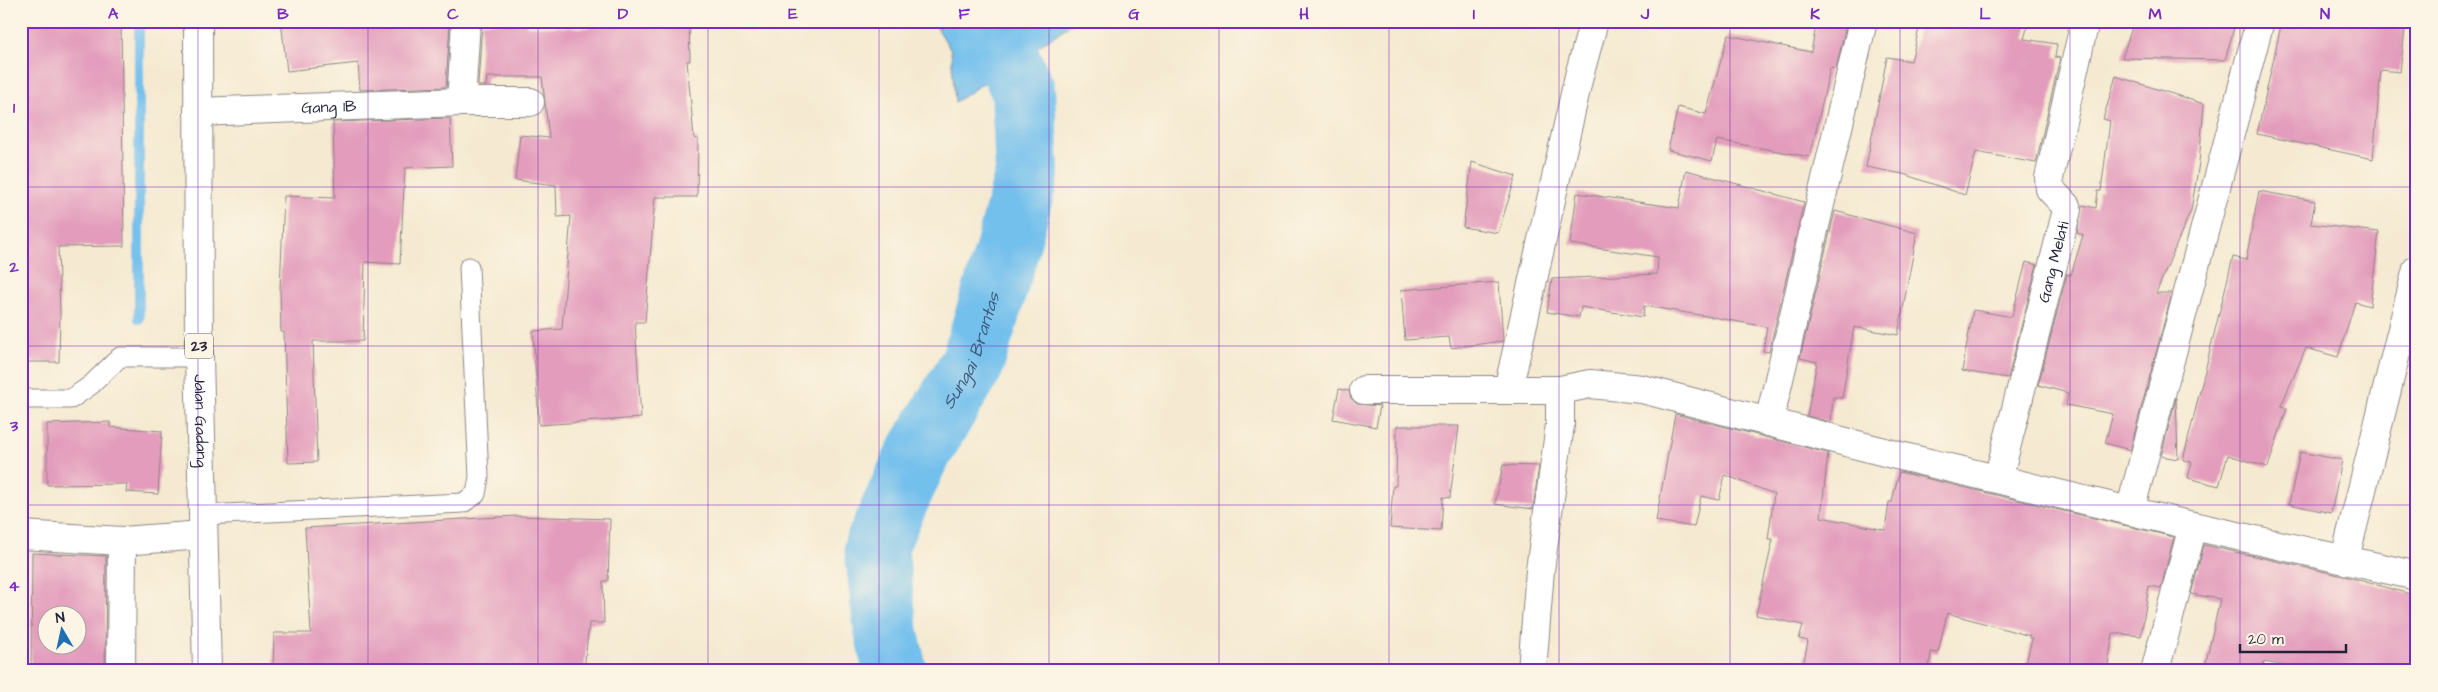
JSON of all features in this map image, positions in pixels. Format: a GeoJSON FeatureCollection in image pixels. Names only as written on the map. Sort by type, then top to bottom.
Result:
{"type":"FeatureCollection","features":[{"type":"Feature","properties":{"kind":"main road","name":"Jalan Gadang"},"geometry":{"type":"LineString","coordinates":[[198,21],[199,357],[207,671]]}},
{"type":"Feature","properties":{"kind":"main road"},"geometry":{"type":"LineString","coordinates":[[461,102],[466,21]]}},
{"type":"Feature","properties":{"kind":"main road"},"geometry":{"type":"LineString","coordinates":[[1508,390],[1579,76],[1594,21]]}},
{"type":"Feature","properties":{"kind":"main road"},"geometry":{"type":"LineString","coordinates":[[1769,422],[1863,21]]}},
{"type":"Feature","properties":{"kind":"main road","name":"Gang Melati"},"geometry":{"type":"LineString","coordinates":[[1998,479],[2065,218],[2066,206],[2050,189],[2049,178],[2085,21]]}},
{"type":"Feature","properties":{"kind":"main road"},"geometry":{"type":"LineString","coordinates":[[2130,511],[2260,21]]}},
{"type":"Feature","properties":{"kind":"main road","name":"Gang 1B"},"geometry":{"type":"LineString","coordinates":[[198,112],[461,102],[530,102]]}},
{"type":"Feature","properties":{"kind":"main road"},"geometry":{"type":"LineString","coordinates":[[2345,558],[2417,269]]}},
{"type":"Feature","properties":{"kind":"main road"},"geometry":{"type":"LineString","coordinates":[[1364,390],[1560,390],[1590,384],[1642,389],[2130,511],[2345,558],[2417,576]]}},
{"type":"Feature","properties":{"kind":"main road"},"geometry":{"type":"LineString","coordinates":[[1532,671],[1540,570],[1560,425],[1560,390]]}},
{"type":"Feature","properties":{"kind":"main road"},"geometry":{"type":"LineString","coordinates":[[21,535],[122,541],[203,525]]}},
{"type":"Feature","properties":{"kind":"main road"},"geometry":{"type":"LineString","coordinates":[[2155,671],[2193,526]]}},
{"type":"Feature","properties":{"kind":"main road"},"geometry":{"type":"LineString","coordinates":[[121,671],[122,541]]}},
{"type":"Feature","properties":{"kind":"lane"},"geometry":{"type":"LineString","coordinates":[[203,525],[463,503],[476,494],[479,477],[469,267]]}},
{"type":"Feature","properties":{"kind":"lane"},"geometry":{"type":"LineString","coordinates":[[21,400],[71,399],[91,385],[120,357],[199,357]]}},
{"type":"Feature","properties":{"kind":"water"},"geometry":{"type":"Polygon","coordinates":[[[933,21],[1076,21],[955,102],[951,50],[933,21]]]}},
{"type":"Feature","properties":{"kind":"building"},"geometry":{"type":"Polygon","coordinates":[[[21,21],[121,21],[124,246],[58,247],[59,362],[21,362],[21,21]]]}},
{"type":"Feature","properties":{"kind":"building"},"geometry":{"type":"Polygon","coordinates":[[[281,21],[418,21],[418,23],[450,23],[446,87],[360,90],[358,63],[287,71],[281,21]]]}},
{"type":"Feature","properties":{"kind":"building"},"geometry":{"type":"Polygon","coordinates":[[[655,21],[655,25],[689,25],[690,61],[687,61],[694,138],[698,139],[697,197],[655,197],[645,322],[635,322],[641,418],[539,425],[533,331],[562,329],[571,216],[557,217],[556,185],[515,180],[520,135],[549,138],[542,77],[487,77],[486,86],[478,86],[482,23],[526,23],[526,26],[585,28],[655,21]]]}},
{"type":"Feature","properties":{"kind":"building"},"geometry":{"type":"Polygon","coordinates":[[[1817,21],[1847,21],[1836,69],[1830,68],[1810,157],[1717,140],[1712,161],[1668,150],[1678,107],[1706,114],[1728,35],[1811,52],[1817,21]]]}},
{"type":"Feature","properties":{"kind":"building"},"geometry":{"type":"Polygon","coordinates":[[[1921,21],[2029,21],[2024,39],[2057,44],[2055,57],[2060,58],[2036,163],[1976,152],[1965,195],[1903,174],[1866,167],[1887,57],[1911,61],[1921,21]]]}},
{"type":"Feature","properties":{"kind":"building"},"geometry":{"type":"Polygon","coordinates":[[[2134,21],[2236,21],[2225,60],[2122,58],[2134,21]]]}},
{"type":"Feature","properties":{"kind":"building"},"geometry":{"type":"Polygon","coordinates":[[[2282,21],[2406,21],[2400,72],[2381,70],[2373,159],[2257,134],[2282,21]]]}},
{"type":"Feature","properties":{"kind":"building"},"geometry":{"type":"Polygon","coordinates":[[[2116,76],[2204,104],[2199,163],[2191,210],[2156,293],[2172,293],[2130,450],[2105,443],[2113,414],[2066,405],[2068,393],[2038,385],[2067,274],[2071,275],[2083,235],[2077,233],[2082,205],[2096,208],[2098,191],[2101,191],[2110,121],[2103,119],[2116,76]]]}},
{"type":"Feature","properties":{"kind":"building"},"geometry":{"type":"Polygon","coordinates":[[[450,118],[452,166],[405,168],[400,264],[365,262],[363,341],[313,341],[317,462],[288,463],[284,332],[281,332],[280,289],[284,196],[335,198],[333,122],[450,118]]]}},
{"type":"Feature","properties":{"kind":"building"},"geometry":{"type":"Polygon","coordinates":[[[1472,162],[1516,176],[1498,233],[1463,227],[1472,162]]]}},
{"type":"Feature","properties":{"kind":"building"},"geometry":{"type":"Polygon","coordinates":[[[1686,170],[1804,202],[1769,352],[1763,351],[1767,327],[1712,317],[1644,306],[1643,317],[1581,307],[1579,317],[1547,312],[1552,279],[1657,274],[1658,257],[1570,244],[1577,193],[1679,208],[1686,170]]]}},
{"type":"Feature","properties":{"kind":"building"},"geometry":{"type":"Polygon","coordinates":[[[2259,191],[2315,201],[2311,224],[2379,232],[2370,306],[2355,302],[2338,357],[2306,348],[2281,406],[2287,408],[2268,467],[2228,455],[2219,486],[2188,478],[2192,462],[2183,460],[2233,257],[2246,260],[2259,191]]]}},
{"type":"Feature","properties":{"kind":"building"},"geometry":{"type":"Polygon","coordinates":[[[1835,211],[1917,233],[1898,335],[1854,327],[1842,398],[1833,397],[1831,422],[1807,416],[1817,362],[1800,358],[1835,211]]]}},
{"type":"Feature","properties":{"kind":"building"},"geometry":{"type":"Polygon","coordinates":[[[2026,262],[2037,265],[2008,378],[1962,371],[1973,310],[2012,317],[2026,262]]]}},
{"type":"Feature","properties":{"kind":"building"},"geometry":{"type":"Polygon","coordinates":[[[1499,282],[1503,341],[1451,348],[1449,337],[1405,340],[1401,290],[1499,282]]]}},
{"type":"Feature","properties":{"kind":"building"},"geometry":{"type":"Polygon","coordinates":[[[1339,389],[1349,391],[1351,398],[1357,404],[1380,406],[1376,427],[1333,419],[1339,389]]]}},
{"type":"Feature","properties":{"kind":"building"},"geometry":{"type":"Polygon","coordinates":[[[2176,398],[2178,459],[2161,456],[2176,398]]]}},
{"type":"Feature","properties":{"kind":"building"},"geometry":{"type":"Polygon","coordinates":[[[1675,414],[1828,453],[1821,517],[1885,530],[1889,502],[1892,502],[1899,472],[2174,537],[2161,588],[2149,586],[2141,636],[2113,633],[2107,671],[2024,671],[2032,639],[2029,638],[2030,636],[1947,613],[1938,653],[1931,652],[1929,671],[1802,671],[1808,641],[1799,639],[1803,625],[1756,615],[1773,539],[1768,539],[1774,494],[1725,475],[1719,500],[1701,496],[1694,527],[1656,521],[1675,414]]]}},
{"type":"Feature","properties":{"kind":"building"},"geometry":{"type":"Polygon","coordinates":[[[110,422],[110,427],[162,431],[158,494],[126,492],[127,484],[47,485],[47,424],[110,422]]]}},
{"type":"Feature","properties":{"kind":"building"},"geometry":{"type":"Polygon","coordinates":[[[1397,426],[1459,426],[1450,498],[1443,497],[1441,531],[1390,528],[1393,486],[1396,486],[1397,426]]]}},
{"type":"Feature","properties":{"kind":"building"},"geometry":{"type":"Polygon","coordinates":[[[2300,452],[2342,460],[2331,513],[2289,504],[2300,452]]]}},
{"type":"Feature","properties":{"kind":"building"},"geometry":{"type":"Polygon","coordinates":[[[1503,465],[1539,466],[1533,509],[1495,504],[1503,465]]]}},
{"type":"Feature","properties":{"kind":"building"},"geometry":{"type":"Polygon","coordinates":[[[517,516],[610,519],[608,581],[603,581],[604,623],[589,623],[584,671],[273,671],[274,633],[311,633],[305,528],[517,516]]]}},
{"type":"Feature","properties":{"kind":"building"},"geometry":{"type":"Polygon","coordinates":[[[2204,545],[2348,577],[2417,596],[2417,671],[2314,671],[2264,662],[2262,671],[2204,671],[2220,599],[2191,594],[2204,545]]]}},
{"type":"Feature","properties":{"kind":"building"},"geometry":{"type":"Polygon","coordinates":[[[32,553],[106,556],[105,671],[31,671],[32,553]]]}},
{"type":"Feature","properties":{"kind":"waterway"},"geometry":{"type":"LineString","coordinates":[[139,21],[139,319]]}},
{"type":"Feature","properties":{"kind":"waterway","name":"Sungai Brantas"},"geometry":{"type":"LineString","coordinates":[[895,671],[885,625],[876,546],[916,458],[972,364],[1005,257],[1027,173],[1023,90],[990,21]]}}]}
